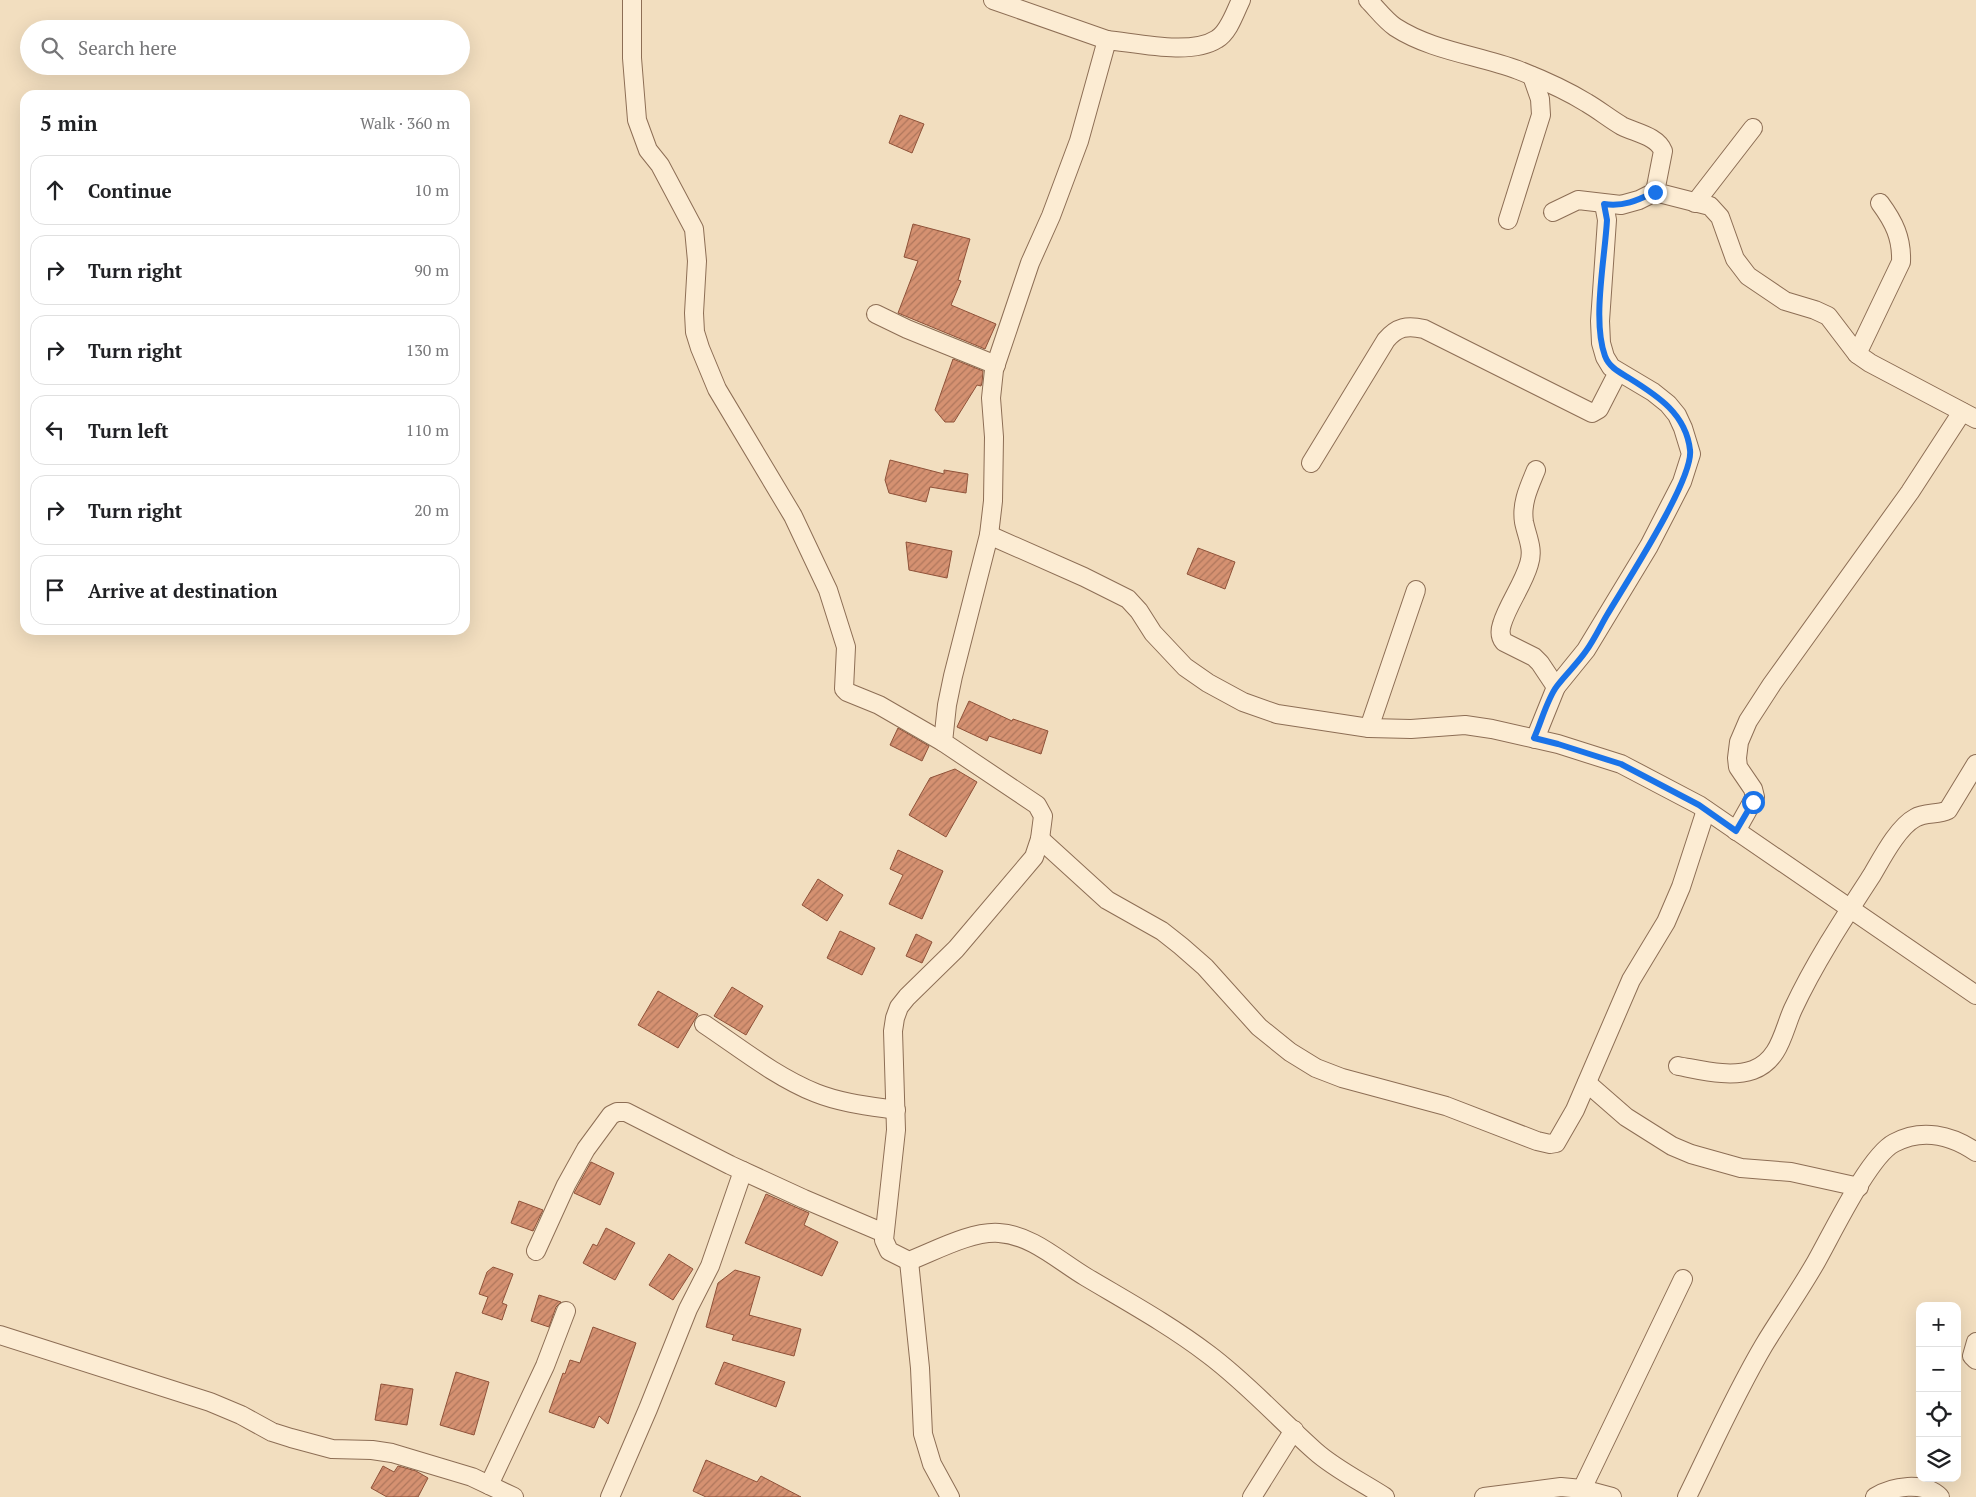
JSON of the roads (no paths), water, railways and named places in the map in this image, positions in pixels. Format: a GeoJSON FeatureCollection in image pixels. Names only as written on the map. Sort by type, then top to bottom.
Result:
{"type":"FeatureCollection","features":[{"type":"Feature","properties":{"kind":"street"},"geometry":{"type":"LineString","coordinates":[[632,0],[632,58],[637,120],[648,150],[660,165],[694,229],[697,261],[694,313],[698,340],[717,389],[793,516],[828,590],[846,647],[843,684],[847,692],[879,705],[943,742],[1037,804],[1043,816],[1040,839],[1034,857],[1023,872],[956,949],[907,997],[899,1007],[894,1018],[896,1110],[894,1155],[884,1233],[884,1240],[889,1251],[909,1261],[974,1236],[991,1233],[1014,1236],[1032,1242],[1086,1277],[1166,1324],[1210,1355],[1328,1461],[1385,1497]]}},
{"type":"Feature","properties":{"kind":"street"},"geometry":{"type":"LineString","coordinates":[[993,0],[1107,40],[1186,47],[1202,45],[1218,39],[1225,31],[1241,0]]}},
{"type":"Feature","properties":{"kind":"street"},"geometry":{"type":"LineString","coordinates":[[1368,0],[1385,19],[1412,36],[1460,54],[1501,64],[1532,76],[1586,102],[1622,126],[1655,141],[1661,146],[1663,151],[1655,192]]}},
{"type":"Feature","properties":{"kind":"street"},"geometry":{"type":"LineString","coordinates":[[943,742],[947,705],[953,676],[990,535],[993,501],[994,438],[991,398],[996,365],[1030,263],[1051,216],[1079,141],[1107,40]]}},
{"type":"Feature","properties":{"kind":"street"},"geometry":{"type":"LineString","coordinates":[[1508,220],[1541,115],[1540,99],[1532,76]]}},
{"type":"Feature","properties":{"kind":"street"},"geometry":{"type":"LineString","coordinates":[[1695,203],[1753,128]]}},
{"type":"Feature","properties":{"kind":"street"},"geometry":{"type":"LineString","coordinates":[[1553,212],[1578,200],[1604,204],[1629,204],[1655,192],[1710,206],[1720,217],[1735,260],[1748,276],[1785,301],[1828,316],[1857,354],[1870,363],[1969,415],[1910,492],[1772,684],[1748,721],[1739,742],[1737,758],[1738,767],[1753,789],[1755,797],[1736,831]]}},
{"type":"Feature","properties":{"kind":"street"},"geometry":{"type":"LineString","coordinates":[[1857,354],[1901,262],[1902,249],[1898,234],[1892,218],[1880,203]]}},
{"type":"Feature","properties":{"kind":"street"},"geometry":{"type":"LineString","coordinates":[[1534,738],[1556,687],[1586,650],[1649,546],[1682,482],[1690,454],[1683,428],[1677,415],[1668,404],[1653,392],[1618,372],[1605,357],[1601,343],[1600,321],[1607,220],[1604,204]]}},
{"type":"Feature","properties":{"kind":"street"},"geometry":{"type":"LineString","coordinates":[[876,314],[907,329],[996,365]]}},
{"type":"Feature","properties":{"kind":"street"},"geometry":{"type":"LineString","coordinates":[[1310,463],[1386,340],[1393,331],[1404,326],[1424,329],[1592,413],[1599,409],[1618,372]]}},
{"type":"Feature","properties":{"kind":"street"},"geometry":{"type":"LineString","coordinates":[[1536,470],[1524,502],[1524,522],[1530,539],[1532,554],[1523,581],[1502,624],[1500,634],[1504,642],[1534,657],[1556,687]]}},
{"type":"Feature","properties":{"kind":"street"},"geometry":{"type":"LineString","coordinates":[[990,535],[1128,599],[1139,611],[1152,633],[1185,667],[1208,684],[1243,702],[1277,714],[1369,728],[1465,725],[1534,738],[1621,764],[1706,810],[1976,995]]}},
{"type":"Feature","properties":{"kind":"street"},"geometry":{"type":"LineString","coordinates":[[1369,728],[1416,590]]}},
{"type":"Feature","properties":{"kind":"street"},"geometry":{"type":"LineString","coordinates":[[1678,1066],[1713,1072],[1737,1073],[1754,1070],[1767,1062],[1776,1053],[1793,1009],[1850,909],[1902,829],[1915,818],[1948,810],[1976,764]]}},
{"type":"Feature","properties":{"kind":"street"},"geometry":{"type":"LineString","coordinates":[[1040,839],[1107,900],[1162,931],[1181,946],[1205,967],[1259,1027],[1290,1052],[1316,1068],[1342,1078],[1446,1106],[1537,1142],[1550,1144],[1556,1143],[1560,1138],[1576,1110],[1631,980],[1666,922],[1681,887],[1706,810]]}},
{"type":"Feature","properties":{"kind":"street"},"geometry":{"type":"LineString","coordinates":[[704,1024],[796,1084],[818,1094],[842,1101],[896,1110]]}},
{"type":"Feature","properties":{"kind":"street"},"geometry":{"type":"LineString","coordinates":[[1587,1083],[1626,1117],[1672,1146],[1691,1154],[1741,1168],[1791,1172],[1858,1187]]}},
{"type":"Feature","properties":{"kind":"street"},"geometry":{"type":"LineString","coordinates":[[536,1251],[566,1185],[586,1149],[611,1115],[617,1112],[626,1112],[743,1171],[884,1233]]}},
{"type":"Feature","properties":{"kind":"street"},"geometry":{"type":"LineString","coordinates":[[1687,1497],[1765,1345],[1807,1278],[1858,1187],[1880,1154],[1894,1143],[1913,1135],[1933,1134],[1950,1138],[1976,1152]]}},
{"type":"Feature","properties":{"kind":"street"},"geometry":{"type":"LineString","coordinates":[[610,1497],[688,1309],[710,1266],[743,1171]]}},
{"type":"Feature","properties":{"kind":"street"},"geometry":{"type":"LineString","coordinates":[[909,1261],[920,1368],[923,1434],[932,1464],[950,1497]]}},
{"type":"Feature","properties":{"kind":"street"},"geometry":{"type":"LineString","coordinates":[[1582,1488],[1683,1279]]}},
{"type":"Feature","properties":{"kind":"street"},"geometry":{"type":"LineString","coordinates":[[489,1485],[545,1366],[566,1311]]}},
{"type":"Feature","properties":{"kind":"street"},"geometry":{"type":"LineString","coordinates":[[0,1335],[210,1402],[241,1415],[272,1432],[290,1438],[332,1449],[381,1450],[466,1475],[514,1497]]}},
{"type":"Feature","properties":{"kind":"street"},"geometry":{"type":"LineString","coordinates":[[1976,1342],[1972,1356],[1976,1360]]}},
{"type":"Feature","properties":{"kind":"street"},"geometry":{"type":"LineString","coordinates":[[1252,1497],[1294,1430]]}},
{"type":"Feature","properties":{"kind":"street"},"geometry":{"type":"LineString","coordinates":[[1484,1497],[1561,1487],[1582,1488],[1612,1497]]}},
{"type":"Feature","properties":{"kind":"street"},"geometry":{"type":"LineString","coordinates":[[1875,1497],[1890,1489],[1901,1487],[1928,1490],[1940,1497]]}}]}
